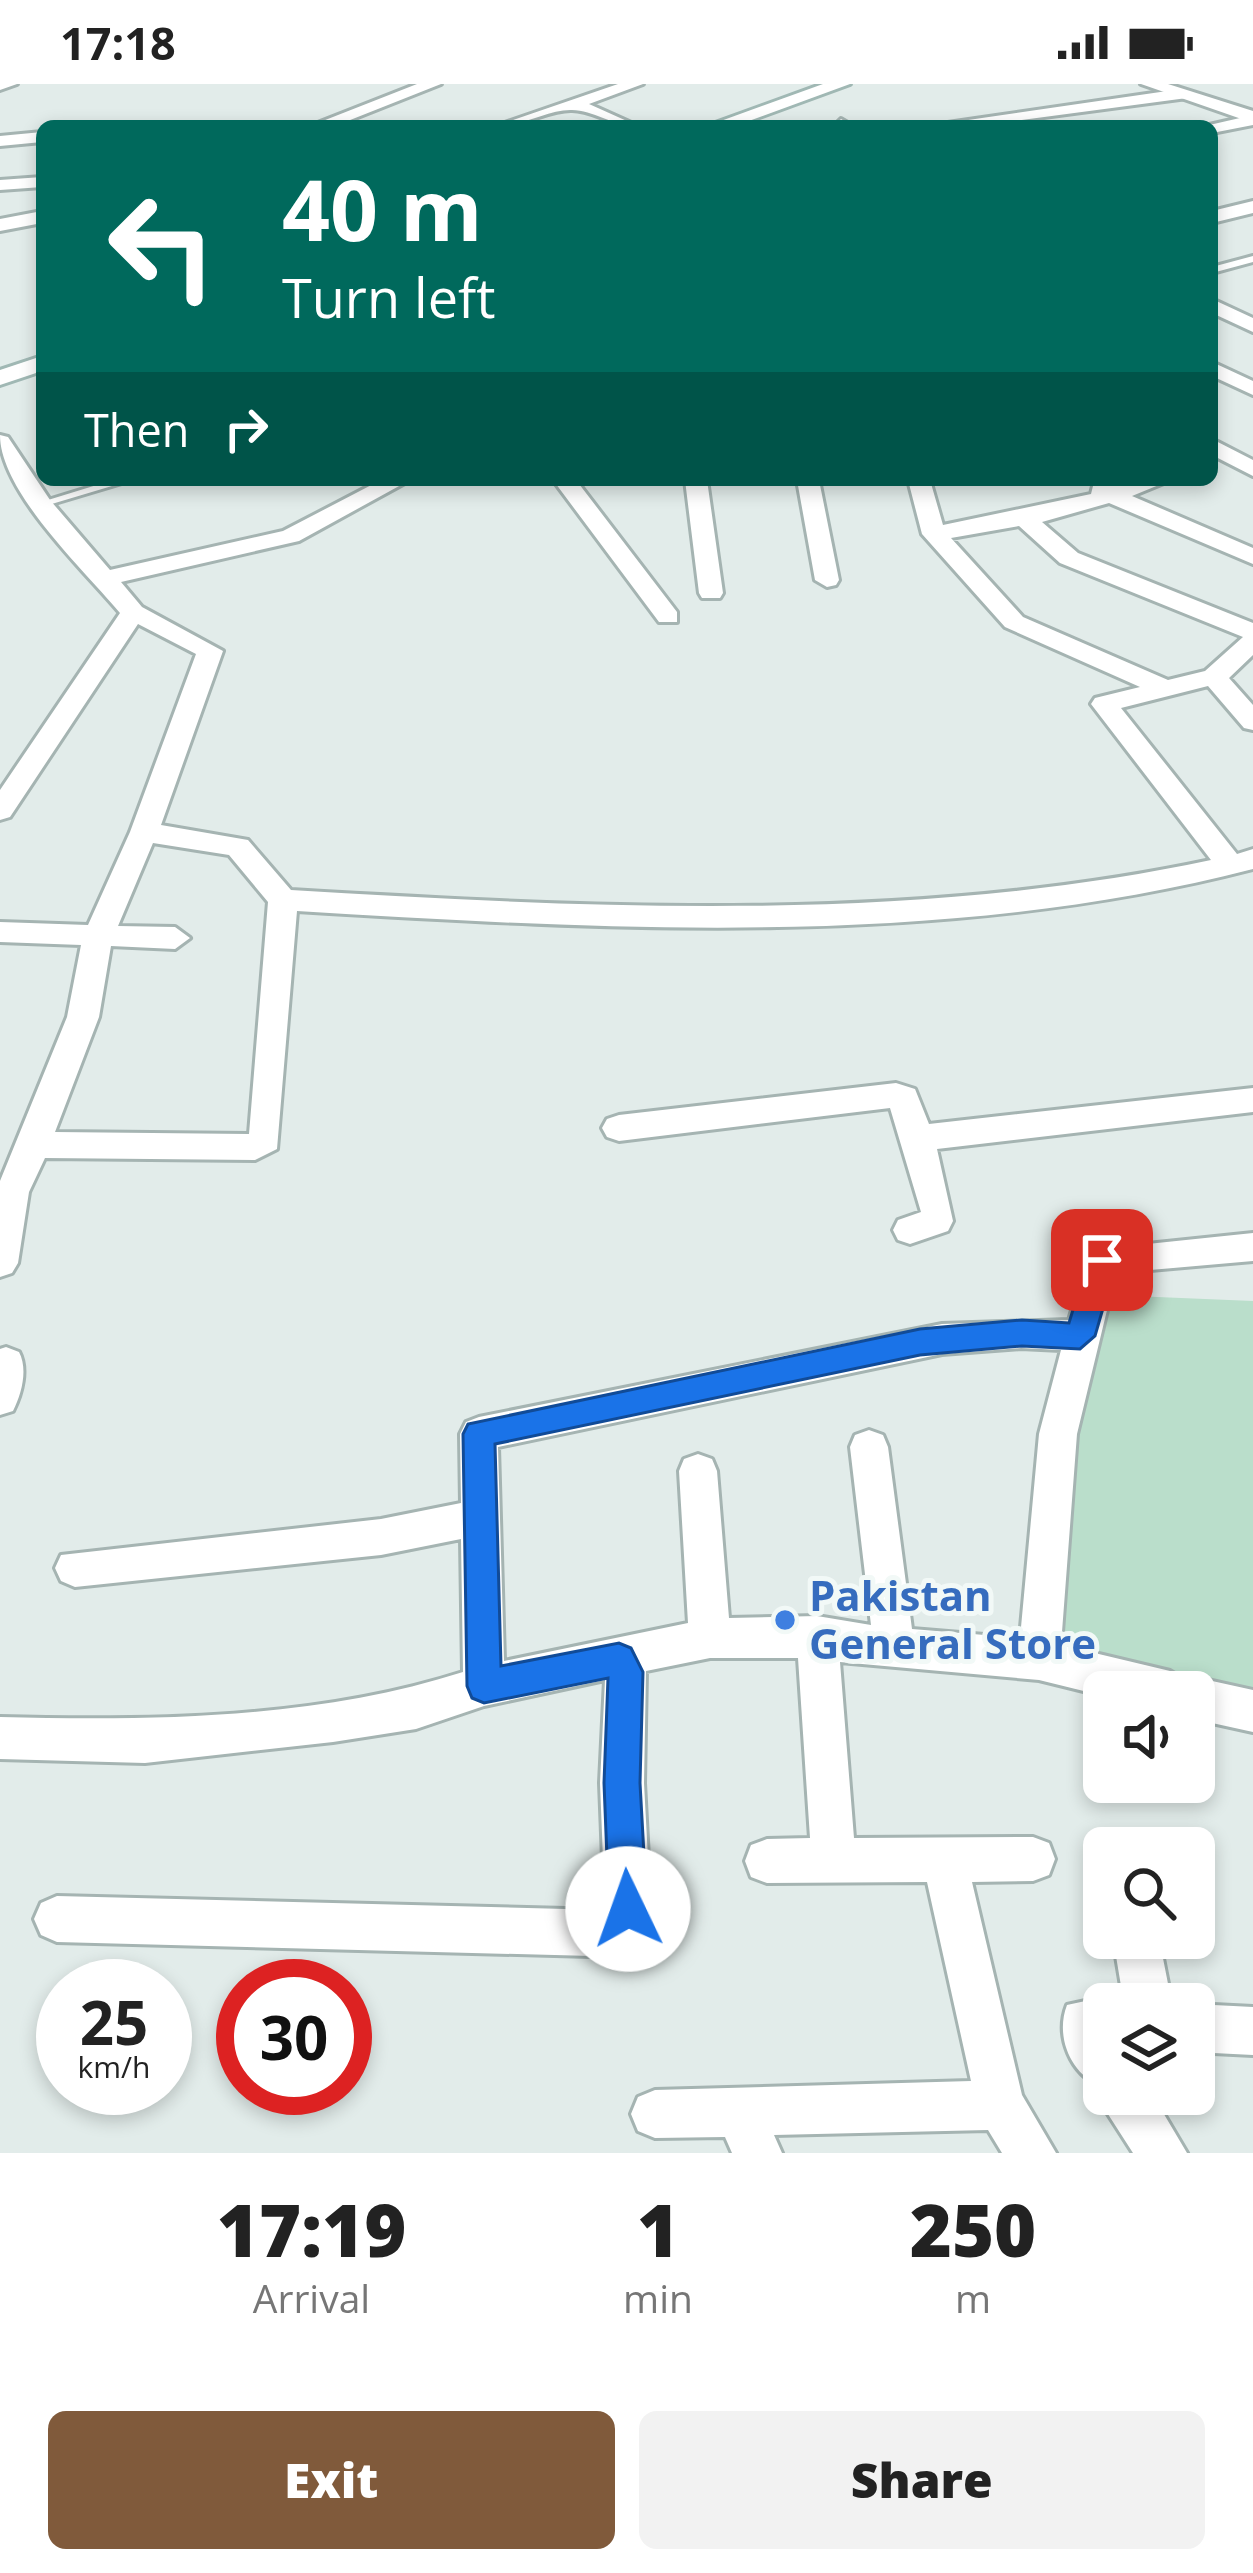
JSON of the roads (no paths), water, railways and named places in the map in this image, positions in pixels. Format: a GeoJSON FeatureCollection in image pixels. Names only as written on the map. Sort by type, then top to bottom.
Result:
{"type":"FeatureCollection","features":[{"type":"Feature","properties":{"kind":"main road"},"geometry":{"type":"LineString","coordinates":[[734,120],[841,84]]}},
{"type":"Feature","properties":{"kind":"main road"},"geometry":{"type":"LineString","coordinates":[[1150,84],[1253,119]]}},
{"type":"Feature","properties":{"kind":"main road"},"geometry":{"type":"LineString","coordinates":[[0,378],[36,365]]}},
{"type":"Feature","properties":{"kind":"street"},"geometry":{"type":"LineString","coordinates":[[0,85],[9,84]]}},
{"type":"Feature","properties":{"kind":"street"},"geometry":{"type":"LineString","coordinates":[[335,120],[433,84]]}},
{"type":"Feature","properties":{"kind":"street"},"geometry":{"type":"LineString","coordinates":[[524,120],[635,84]]}},
{"type":"Feature","properties":{"kind":"street"},"geometry":{"type":"LineString","coordinates":[[982,120],[1180,94]]}},
{"type":"Feature","properties":{"kind":"street"},"geometry":{"type":"LineString","coordinates":[[573,104],[614,120]]}},
{"type":"Feature","properties":{"kind":"street"},"geometry":{"type":"LineString","coordinates":[[1218,127],[1253,119]]}},
{"type":"Feature","properties":{"kind":"street"},"geometry":{"type":"LineString","coordinates":[[0,141],[36,138]]}},
{"type":"Feature","properties":{"kind":"street"},"geometry":{"type":"LineString","coordinates":[[0,185],[36,182]]}},
{"type":"Feature","properties":{"kind":"street"},"geometry":{"type":"LineString","coordinates":[[1218,216],[1253,207]]}},
{"type":"Feature","properties":{"kind":"street"},"geometry":{"type":"LineString","coordinates":[[0,225],[36,218]]}},
{"type":"Feature","properties":{"kind":"street"},"geometry":{"type":"LineString","coordinates":[[1218,308],[1253,326]]}},
{"type":"Feature","properties":{"kind":"street"},"geometry":{"type":"LineString","coordinates":[[1218,371],[1253,389]]}},
{"type":"Feature","properties":{"kind":"street"},"geometry":{"type":"LineString","coordinates":[[1218,451],[1253,439]]}},
{"type":"Feature","properties":{"kind":"street"},"geometry":{"type":"LineString","coordinates":[[0,442],[41,503],[134,612],[210,651],[144,832],[98,936],[83,1017],[12,1192],[0,1263]]}},
{"type":"Feature","properties":{"kind":"street"},"geometry":{"type":"LineString","coordinates":[[1218,453],[1253,469]]}},
{"type":"Feature","properties":{"kind":"street"},"geometry":{"type":"LineString","coordinates":[[331,486],[349,506]]}},
{"type":"Feature","properties":{"kind":"street"},"geometry":{"type":"LineString","coordinates":[[102,579],[291,536],[387,486]]}},
{"type":"Feature","properties":{"kind":"street"},"geometry":{"type":"LineString","coordinates":[[569,486],[668,616]]}},
{"type":"Feature","properties":{"kind":"street"},"geometry":{"type":"LineString","coordinates":[[697,486],[711,593]]}},
{"type":"Feature","properties":{"kind":"street"},"geometry":{"type":"LineString","coordinates":[[809,486],[826,580]]}},
{"type":"Feature","properties":{"kind":"street"},"geometry":{"type":"LineString","coordinates":[[922,486],[934,534],[1014,622],[1166,689]]}},
{"type":"Feature","properties":{"kind":"street"},"geometry":{"type":"LineString","coordinates":[[934,534],[1024,518],[1098,488],[1253,557]]}},
{"type":"Feature","properties":{"kind":"street"},"geometry":{"type":"LineString","coordinates":[[1024,518],[1070,558],[1250,645],[1214,677],[1104,704],[1242,862]]}},
{"type":"Feature","properties":{"kind":"street"},"geometry":{"type":"LineString","coordinates":[[0,811],[134,612]]}},
{"type":"Feature","properties":{"kind":"street"},"geometry":{"type":"LineString","coordinates":[[1214,677],[1253,722]]}},
{"type":"Feature","properties":{"kind":"street"},"geometry":{"type":"LineString","coordinates":[[34,1145],[255,1147],[265,1140],[283,900],[238,847],[144,832]]}},
{"type":"Feature","properties":{"kind":"street"},"geometry":{"type":"LineString","coordinates":[[283,900],[599,916],[857,911],[1057,898],[1242,862]]}},
{"type":"Feature","properties":{"kind":"street"},"geometry":{"type":"LineString","coordinates":[[0,932],[175,938]]}},
{"type":"Feature","properties":{"kind":"street"},"geometry":{"type":"LineString","coordinates":[[619,1128],[903,1097],[938,1212],[936,1221],[910,1230]]}},
{"type":"Feature","properties":{"kind":"street"},"geometry":{"type":"LineString","coordinates":[[916,1138],[1253,1100]]}},
{"type":"Feature","properties":{"kind":"street"},"geometry":{"type":"LineString","coordinates":[[1039,1660],[1058,1434],[1102,1260],[1253,1247]]}},
{"type":"Feature","properties":{"kind":"street"},"geometry":{"type":"LineString","coordinates":[[484,1686],[479,1434],[920,1342],[1022,1333],[1080,1336]]}},
{"type":"Feature","properties":{"kind":"street"},"geometry":{"type":"LineString","coordinates":[[869,1447],[894,1646]]}},
{"type":"Feature","properties":{"kind":"street"},"geometry":{"type":"LineString","coordinates":[[698,1471],[710,1638]]}},
{"type":"Feature","properties":{"kind":"street"},"geometry":{"type":"LineString","coordinates":[[75,1568],[381,1537],[482,1517]]}},
{"type":"Feature","properties":{"kind":"street"},"geometry":{"type":"LineString","coordinates":[[0,1738],[145,1742],[416,1708],[484,1686],[710,1638],[817,1636],[1039,1660],[1084,1671]]}},
{"type":"Feature","properties":{"kind":"street"},"geometry":{"type":"LineString","coordinates":[[817,1636],[834,1861]]}},
{"type":"Feature","properties":{"kind":"street"},"geometry":{"type":"LineString","coordinates":[[57,1919],[629,1934],[622,1783],[626,1672],[619,1660]]}},
{"type":"Feature","properties":{"kind":"street"},"geometry":{"type":"LineString","coordinates":[[1215,1703],[1253,1711]]}},
{"type":"Feature","properties":{"kind":"street"},"geometry":{"type":"LineString","coordinates":[[767,1861],[1033,1859]]}},
{"type":"Feature","properties":{"kind":"street"},"geometry":{"type":"LineString","coordinates":[[945,1860],[1000,2105],[1031,2153]]}},
{"type":"Feature","properties":{"kind":"street"},"geometry":{"type":"LineString","coordinates":[[1215,2029],[1253,2030]]}},
{"type":"Feature","properties":{"kind":"street"},"geometry":{"type":"LineString","coordinates":[[655,2114],[748,2133],[1000,2105]]}},
{"type":"Feature","properties":{"kind":"street"},"geometry":{"type":"LineString","coordinates":[[1138,2115],[1162,2153]]}},
{"type":"Feature","properties":{"kind":"lane"},"geometry":{"type":"LineString","coordinates":[[1218,269],[1253,259]]}},
{"type":"Feature","properties":{"kind":"lane"},"geometry":{"type":"LineString","coordinates":[[41,503],[103,486]]}},
{"type":"Feature","properties":{"kind":"place","name":"Pakistan General Store"},"geometry":{"type":"Point","coordinates":[785,1620]}}]}
